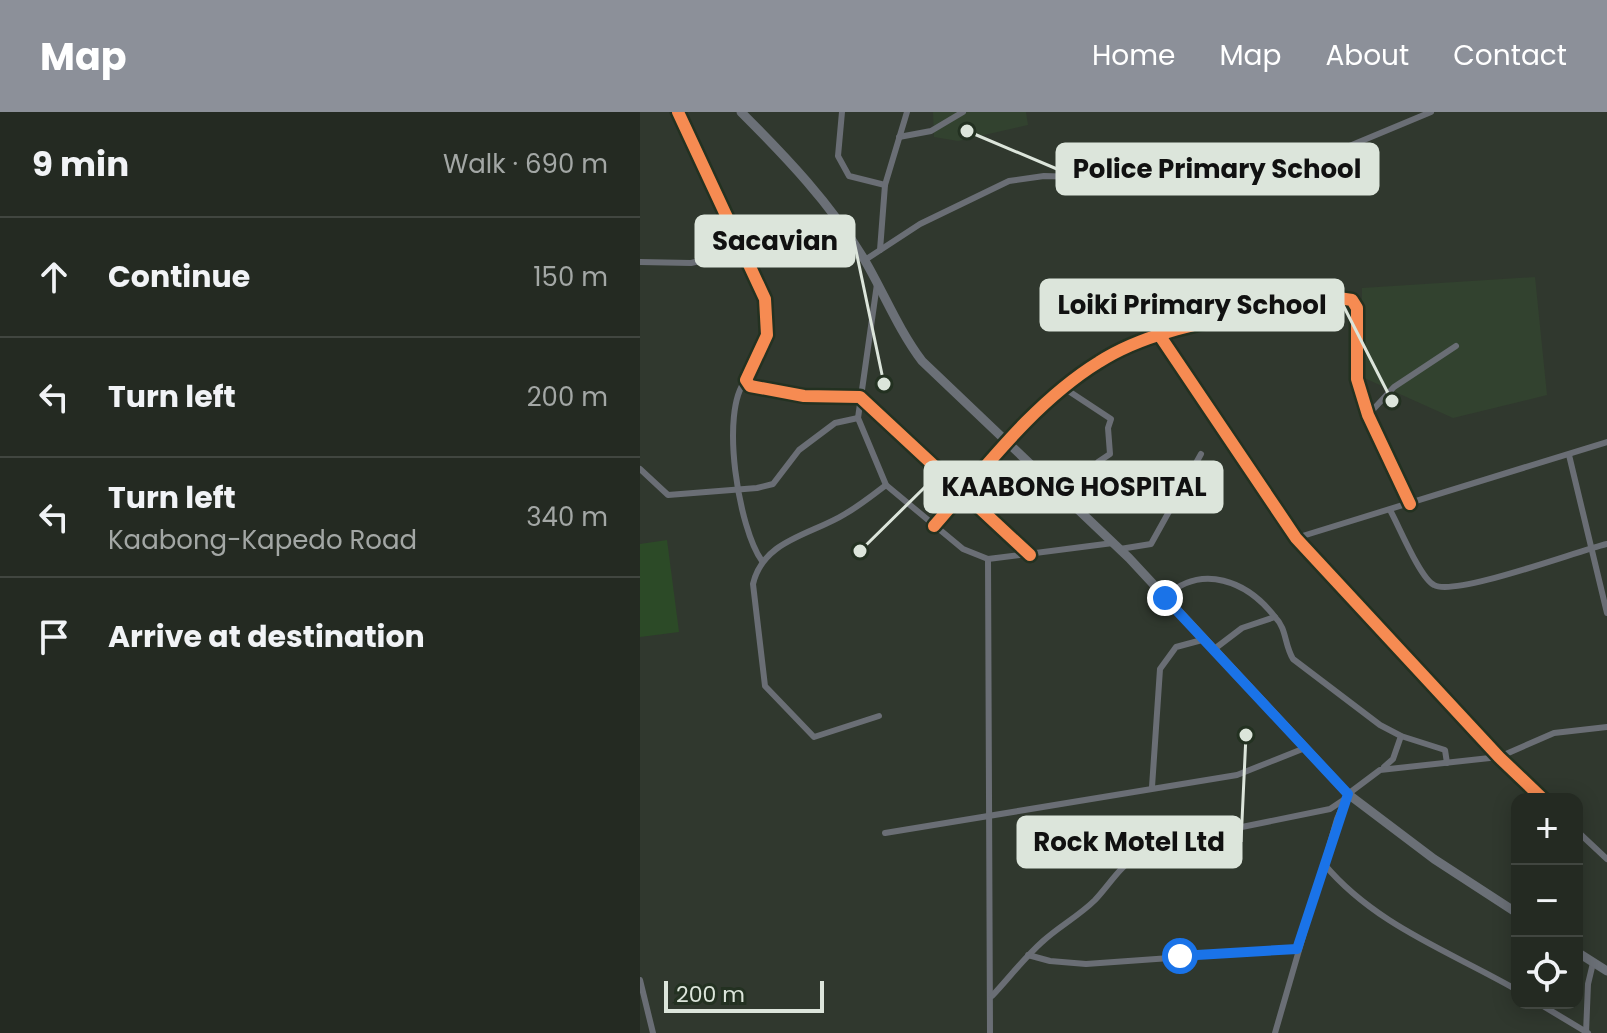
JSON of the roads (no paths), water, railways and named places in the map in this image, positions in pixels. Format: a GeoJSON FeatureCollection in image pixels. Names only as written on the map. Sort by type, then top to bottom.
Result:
{"type":"FeatureCollection","features":[{"type":"Feature","properties":{"kind":"main road"},"geometry":{"type":"LineString","coordinates":[[741,112],[807,179],[844,229],[865,260],[900,331],[922,361],[1117,546],[1346,796],[1511,909]]}},
{"type":"Feature","properties":{"kind":"main road"},"geometry":{"type":"LineString","coordinates":[[1583,956],[1607,971]]}},
{"type":"Feature","properties":{"kind":"street"},"geometry":{"type":"LineString","coordinates":[[678,112],[743,254],[762,288],[768,318],[767,335],[740,387],[733,428],[739,490],[752,547],[762,561]]}},
{"type":"Feature","properties":{"kind":"street"},"geometry":{"type":"LineString","coordinates":[[842,112],[838,156],[849,176],[885,185]]}},
{"type":"Feature","properties":{"kind":"street"},"geometry":{"type":"LineString","coordinates":[[880,250],[885,185],[907,112]]}},
{"type":"Feature","properties":{"kind":"street"},"geometry":{"type":"LineString","coordinates":[[899,137],[931,131],[963,112]]}},
{"type":"Feature","properties":{"kind":"street"},"geometry":{"type":"LineString","coordinates":[[865,260],[920,224],[1009,181],[1044,176],[1146,179],[1234,172],[1335,152],[1431,112]]}},
{"type":"Feature","properties":{"kind":"street"},"geometry":{"type":"LineString","coordinates":[[640,262],[691,263],[743,254],[844,229]]}},
{"type":"Feature","properties":{"kind":"street"},"geometry":{"type":"LineString","coordinates":[[877,284],[858,418],[886,485],[963,549],[988,559],[1151,544],[1201,454]]}},
{"type":"Feature","properties":{"kind":"street"},"geometry":{"type":"LineString","coordinates":[[934,526],[1007,444],[1064,388],[1101,360],[1184,326],[1314,299],[1352,300],[1357,308],[1357,379],[1368,415],[1410,504]]}},
{"type":"Feature","properties":{"kind":"street"},"geometry":{"type":"LineString","coordinates":[[1160,336],[1296,538],[1499,757],[1537,793]]}},
{"type":"Feature","properties":{"kind":"street"},"geometry":{"type":"LineString","coordinates":[[1368,415],[1394,387],[1456,346]]}},
{"type":"Feature","properties":{"kind":"street"},"geometry":{"type":"LineString","coordinates":[[746,380],[750,386],[771,392],[860,397],[1030,555]]}},
{"type":"Feature","properties":{"kind":"street"},"geometry":{"type":"LineString","coordinates":[[1064,388],[1111,419],[1108,428],[1110,454],[1098,462],[1095,483],[1101,489],[1169,508]]}},
{"type":"Feature","properties":{"kind":"street"},"geometry":{"type":"LineString","coordinates":[[640,469],[668,495],[739,490],[773,484],[799,450],[835,423],[858,418]]}},
{"type":"Feature","properties":{"kind":"street"},"geometry":{"type":"LineString","coordinates":[[1296,538],[1607,442]]}},
{"type":"Feature","properties":{"kind":"street"},"geometry":{"type":"LineString","coordinates":[[1569,455],[1607,613]]}},
{"type":"Feature","properties":{"kind":"street"},"geometry":{"type":"LineString","coordinates":[[879,716],[814,737],[765,686],[753,584],[762,561],[777,546],[844,515],[886,485]]}},
{"type":"Feature","properties":{"kind":"street"},"geometry":{"type":"LineString","coordinates":[[1390,510],[1434,586],[1473,584],[1607,544]]}},
{"type":"Feature","properties":{"kind":"street"},"geometry":{"type":"LineString","coordinates":[[988,559],[990,1033]]}},
{"type":"Feature","properties":{"kind":"street"},"geometry":{"type":"LineString","coordinates":[[1165,598],[1186,581],[1227,581],[1249,590],[1284,626],[1286,648],[1293,659],[1401,736],[1445,750],[1447,763]]}},
{"type":"Feature","properties":{"kind":"street"},"geometry":{"type":"LineString","coordinates":[[1213,650],[1242,628],[1275,617]]}},
{"type":"Feature","properties":{"kind":"street"},"geometry":{"type":"LineString","coordinates":[[1152,787],[1160,669],[1176,647],[1202,640]]}},
{"type":"Feature","properties":{"kind":"street"},"geometry":{"type":"LineString","coordinates":[[1380,770],[1499,757],[1554,733],[1605,726]]}},
{"type":"Feature","properties":{"kind":"street"},"geometry":{"type":"LineString","coordinates":[[992,996],[1028,955],[1095,900],[1110,877],[1151,849],[1173,843],[1207,843],[1221,838],[1227,830],[1330,809],[1393,759],[1401,736]]}},
{"type":"Feature","properties":{"kind":"street"},"geometry":{"type":"LineString","coordinates":[[885,833],[1237,775],[1305,748]]}},
{"type":"Feature","properties":{"kind":"street"},"geometry":{"type":"LineString","coordinates":[[1275,1033],[1297,949],[1346,796]]}},
{"type":"Feature","properties":{"kind":"street"},"geometry":{"type":"LineString","coordinates":[[1583,837],[1607,859]]}},
{"type":"Feature","properties":{"kind":"street"},"geometry":{"type":"LineString","coordinates":[[1323,864],[1355,896],[1404,931],[1511,987]]}},
{"type":"Feature","properties":{"kind":"street"},"geometry":{"type":"LineString","coordinates":[[1028,955],[1050,961],[1086,964],[1297,949]]}},
{"type":"Feature","properties":{"kind":"street"},"geometry":{"type":"LineString","coordinates":[[1548,1009],[1587,1032],[1588,984],[1593,963]]}},
{"type":"Feature","properties":{"kind":"street"},"geometry":{"type":"LineString","coordinates":[[640,980],[653,1033]]}},
{"type":"Feature","properties":{"kind":"place","name":"Police Primary School"},"geometry":{"type":"Point","coordinates":[967,131]}},
{"type":"Feature","properties":{"kind":"place","name":"Sacavian"},"geometry":{"type":"Point","coordinates":[884,384]}},
{"type":"Feature","properties":{"kind":"place","name":"Loiki Primary School"},"geometry":{"type":"Point","coordinates":[1392,401]}},
{"type":"Feature","properties":{"kind":"place","name":"KAABONG HOSPITAL"},"geometry":{"type":"Point","coordinates":[860,551]}},
{"type":"Feature","properties":{"kind":"place","name":"Rock Motel Ltd"},"geometry":{"type":"Point","coordinates":[1246,735]}}]}
